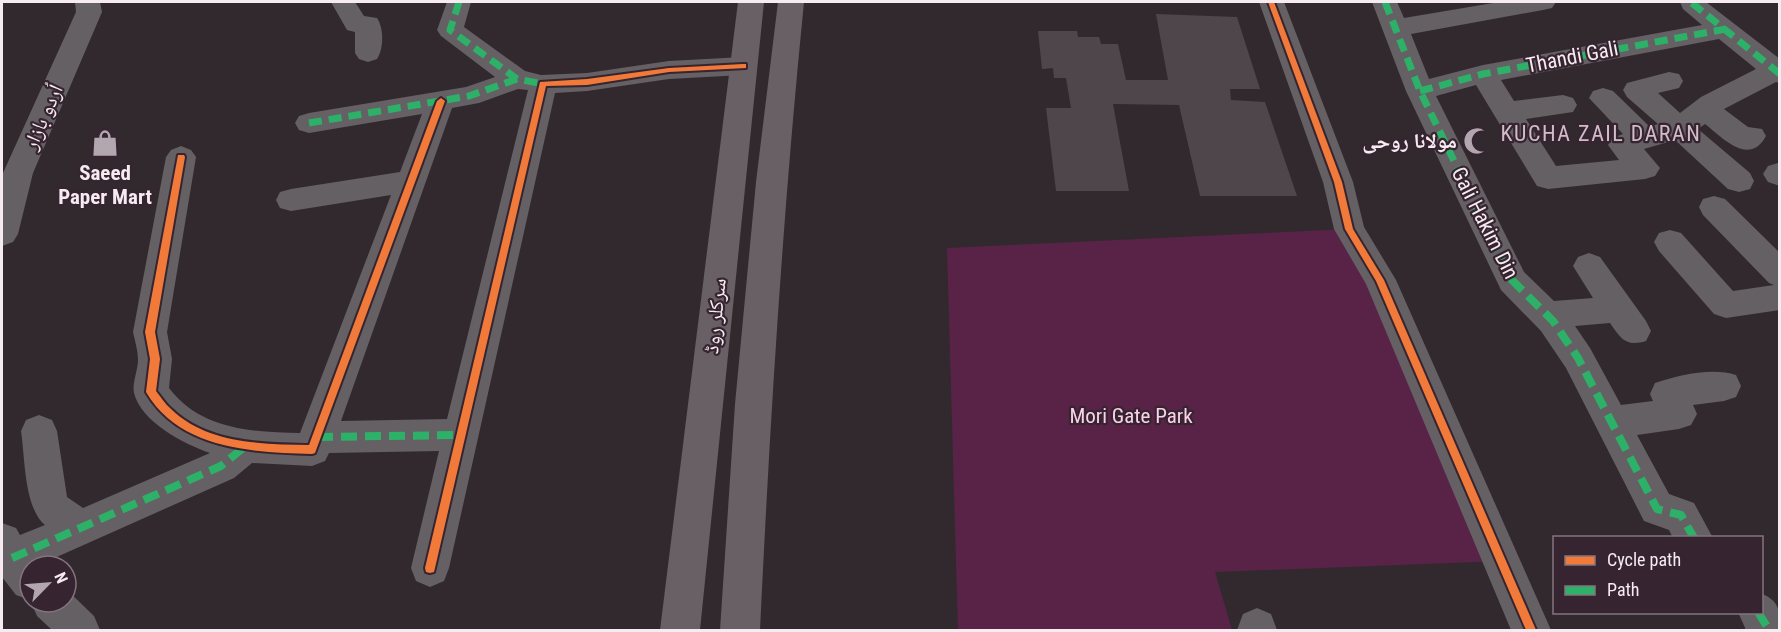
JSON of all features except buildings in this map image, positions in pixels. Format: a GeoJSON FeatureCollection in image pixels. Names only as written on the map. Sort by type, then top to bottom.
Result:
{"type":"FeatureCollection","features":[{"type":"Feature","properties":{"kind":"main road","name":"سرکلر روڈ"},"geometry":{"type":"LineString","coordinates":[[680,630],[751,2]]}},
{"type":"Feature","properties":{"kind":"main road"},"geometry":{"type":"LineString","coordinates":[[740,630],[753,404],[771,182],[791,2]]}},
{"type":"Feature","properties":{"kind":"street","name":"اُردو بازار"},"geometry":{"type":"LineString","coordinates":[[2,234],[18,173],[89,12],[88,2]]}},
{"type":"Feature","properties":{"kind":"street"},"geometry":{"type":"LineString","coordinates":[[343,2],[356,24],[368,24],[368,53]]}},
{"type":"Feature","properties":{"kind":"street"},"geometry":{"type":"LineString","coordinates":[[459,2],[450,30],[530,82]]}},
{"type":"Feature","properties":{"kind":"street"},"geometry":{"type":"LineString","coordinates":[[1271,2],[1338,182],[1349,229],[1380,280],[1531,630]]}},
{"type":"Feature","properties":{"kind":"street"},"geometry":{"type":"LineString","coordinates":[[1391,15],[1543,2]]}},
{"type":"Feature","properties":{"kind":"street"},"geometry":{"type":"LineString","coordinates":[[1483,75],[1548,178],[1645,168],[1622,145],[1680,128],[1705,109],[1777,73],[1696,2]]}},
{"type":"Feature","properties":{"kind":"street","name":"Gali Hakim Din"},"geometry":{"type":"LineString","coordinates":[[1391,15],[1420,91],[1512,280],[1547,315],[1578,358],[1657,509],[1681,515],[1693,536]]}},
{"type":"Feature","properties":{"kind":"street","name":"Thandi Gali"},"geometry":{"type":"LineString","coordinates":[[1420,91],[1483,75],[1726,29]]}},
{"type":"Feature","properties":{"kind":"street"},"geometry":{"type":"LineString","coordinates":[[309,123],[469,96],[530,82],[586,82],[669,70],[743,66]]}},
{"type":"Feature","properties":{"kind":"street"},"geometry":{"type":"LineString","coordinates":[[1669,81],[1637,90],[1739,181]]}},
{"type":"Feature","properties":{"kind":"street"},"geometry":{"type":"LineString","coordinates":[[430,568],[460,435],[530,82]]}},
{"type":"Feature","properties":{"kind":"street"},"geometry":{"type":"LineString","coordinates":[[1603,98],[1645,139]]}},
{"type":"Feature","properties":{"kind":"street"},"geometry":{"type":"LineString","coordinates":[[181,157],[150,332],[155,359],[151,392],[171,416],[204,436],[243,448],[312,450],[441,101]]}},
{"type":"Feature","properties":{"kind":"street"},"geometry":{"type":"LineString","coordinates":[[1506,112],[1563,105]]}},
{"type":"Feature","properties":{"kind":"street"},"geometry":{"type":"LineString","coordinates":[[1705,109],[1745,140],[1752,136]]}},
{"type":"Feature","properties":{"kind":"street"},"geometry":{"type":"LineString","coordinates":[[291,200],[411,181]]}},
{"type":"Feature","properties":{"kind":"street"},"geometry":{"type":"LineString","coordinates":[[1714,207],[1779,274]]}},
{"type":"Feature","properties":{"kind":"street"},"geometry":{"type":"LineString","coordinates":[[1670,242],[1726,305],[1773,307]]}},
{"type":"Feature","properties":{"kind":"street"},"geometry":{"type":"LineString","coordinates":[[1547,315],[1626,320],[1589,267]]}},
{"type":"Feature","properties":{"kind":"street"},"geometry":{"type":"LineString","coordinates":[[1611,422],[1679,414],[1667,394],[1724,386]]}},
{"type":"Feature","properties":{"kind":"street"},"geometry":{"type":"LineString","coordinates":[[39,431],[50,506],[80,528]]}},
{"type":"Feature","properties":{"kind":"street"},"geometry":{"type":"LineString","coordinates":[[317,437],[460,435]]}},
{"type":"Feature","properties":{"kind":"street"},"geometry":{"type":"LineString","coordinates":[[14,559],[221,466],[243,448]]}},
{"type":"Feature","properties":{"kind":"street"},"geometry":{"type":"LineString","coordinates":[[63,614],[80,630]]}},
{"type":"Feature","properties":{"kind":"street"},"geometry":{"type":"LineString","coordinates":[[1759,614],[1770,630]]}},
{"type":"Feature","properties":{"kind":"green space","name":"Mori Gate Park"},"geometry":{"type":"Polygon","coordinates":[[[1349,229],[1501,561],[1215,572],[1232,630],[958,630],[947,248],[1349,229]]]}},
{"type":"Feature","properties":{"kind":"marked path"},"geometry":{"type":"LineString","coordinates":[[459,2],[450,30],[517,79],[543,84]]}},
{"type":"Feature","properties":{"kind":"marked path"},"geometry":{"type":"LineString","coordinates":[[1385,2],[1420,91],[1512,281],[1553,321],[1578,358],[1657,509],[1681,515],[1693,536]]}},
{"type":"Feature","properties":{"kind":"marked path"},"geometry":{"type":"LineString","coordinates":[[1692,3],[1780,74]]}},
{"type":"Feature","properties":{"kind":"marked path"},"geometry":{"type":"LineString","coordinates":[[1420,91],[1483,74],[1726,29]]}},
{"type":"Feature","properties":{"kind":"marked path"},"geometry":{"type":"LineString","coordinates":[[309,123],[469,96],[517,79]]}},
{"type":"Feature","properties":{"kind":"marked path"},"geometry":{"type":"LineString","coordinates":[[317,437],[460,435]]}},
{"type":"Feature","properties":{"kind":"marked path"},"geometry":{"type":"LineString","coordinates":[[12,558],[221,466],[243,448]]}},
{"type":"Feature","properties":{"kind":"marked path"},"geometry":{"type":"LineString","coordinates":[[1759,614],[1769,630]]}},
{"type":"Feature","properties":{"kind":"cycle path"},"geometry":{"type":"LineString","coordinates":[[1271,2],[1338,182],[1349,229],[1380,280],[1531,630]]}},
{"type":"Feature","properties":{"kind":"cycle path"},"geometry":{"type":"LineString","coordinates":[[430,568],[543,84],[587,82],[669,70],[743,66]]}},
{"type":"Feature","properties":{"kind":"cycle path"},"geometry":{"type":"LineString","coordinates":[[181,157],[150,332],[155,359],[151,392],[170,415],[206,436],[240,445],[312,450],[441,101]]}},
{"type":"Feature","properties":{"kind":"place","name":"مولانا روحی"},"geometry":{"type":"Point","coordinates":[1477,141]}},
{"type":"Feature","properties":{"kind":"place","name":"Saeed Paper Mart"},"geometry":{"type":"Point","coordinates":[105,143]}},
{"type":"Feature","properties":{"kind":"district","name":"KUCHA ZAIL DARAN"},"geometry":{"type":"Point","coordinates":[1601,133]}}]}
